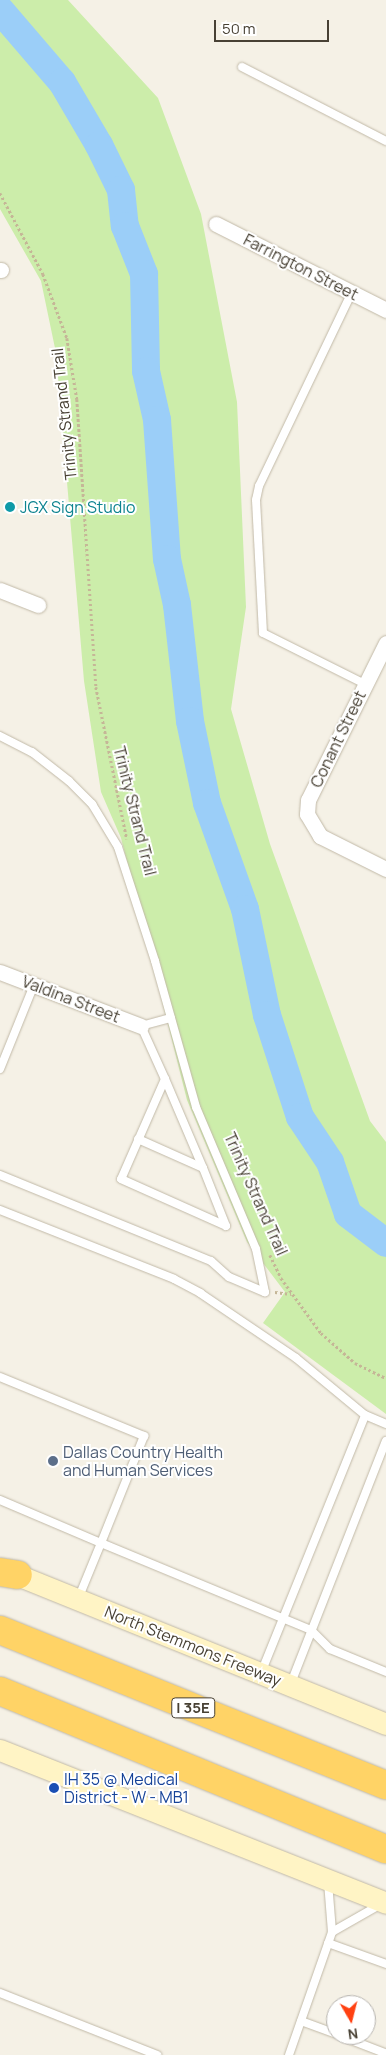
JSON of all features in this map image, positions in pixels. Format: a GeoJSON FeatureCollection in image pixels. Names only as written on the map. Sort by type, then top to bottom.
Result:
{"type":"FeatureCollection","features":[{"type":"Feature","properties":{"kind":"highway","name":"I 35E"},"geometry":{"type":"LineString","coordinates":[[0,1630],[386,1785]]}},
{"type":"Feature","properties":{"kind":"highway"},"geometry":{"type":"LineString","coordinates":[[0,1690],[386,1849]]}},
{"type":"Feature","properties":{"kind":"main road","name":"North Stemmons Freeway"},"geometry":{"type":"LineString","coordinates":[[6,1572],[386,1724]]}},
{"type":"Feature","properties":{"kind":"main road"},"geometry":{"type":"LineString","coordinates":[[0,1750],[385,1903]]}},
{"type":"Feature","properties":{"kind":"street","name":"Farrington Street"},"geometry":{"type":"LineString","coordinates":[[216,224],[386,310]]}},
{"type":"Feature","properties":{"kind":"street"},"geometry":{"type":"LineString","coordinates":[[0,590],[38,605]]}},
{"type":"Feature","properties":{"kind":"street","name":"Conant Street"},"geometry":{"type":"LineString","coordinates":[[386,643],[308,800],[307,814],[320,836],[386,869]]}},
{"type":"Feature","properties":{"kind":"street","name":"Valdina Street"},"geometry":{"type":"LineString","coordinates":[[0,972],[141,1026]]}},
{"type":"Feature","properties":{"kind":"lane"},"geometry":{"type":"LineString","coordinates":[[242,67],[386,141]]}},
{"type":"Feature","properties":{"kind":"lane"},"geometry":{"type":"LineString","coordinates":[[352,292],[259,486],[256,500],[263,633],[365,684]]}},
{"type":"Feature","properties":{"kind":"lane"},"geometry":{"type":"LineString","coordinates":[[0,736],[32,752],[69,781],[92,804],[110,832],[125,865],[196,1107],[256,1249],[265,1292],[229,1277],[211,1261],[0,1175]]}},
{"type":"Feature","properties":{"kind":"lane"},"geometry":{"type":"LineString","coordinates":[[0,1069],[34,985]]}},
{"type":"Feature","properties":{"kind":"lane"},"geometry":{"type":"LineString","coordinates":[[165,1079],[121,1179],[226,1226],[203,1168],[165,1079],[141,1026],[171,1018]]}},
{"type":"Feature","properties":{"kind":"lane"},"geometry":{"type":"LineString","coordinates":[[138,1139],[203,1168]]}},
{"type":"Feature","properties":{"kind":"lane"},"geometry":{"type":"LineString","coordinates":[[0,1219],[2,1210],[174,1279],[200,1293],[296,1358],[365,1415],[386,1424]]}},
{"type":"Feature","properties":{"kind":"lane"},"geometry":{"type":"LineString","coordinates":[[0,1377],[144,1436],[78,1600]]}},
{"type":"Feature","properties":{"kind":"lane"},"geometry":{"type":"LineString","coordinates":[[261,1673],[365,1415]]}},
{"type":"Feature","properties":{"kind":"lane"},"geometry":{"type":"LineString","coordinates":[[290,1684],[386,1440]]}},
{"type":"Feature","properties":{"kind":"lane"},"geometry":{"type":"LineString","coordinates":[[0,1500],[312,1630],[330,1649],[386,1672]]}},
{"type":"Feature","properties":{"kind":"lane"},"geometry":{"type":"LineString","coordinates":[[289,2055],[332,1932],[328,1880]]}},
{"type":"Feature","properties":{"kind":"lane"},"geometry":{"type":"LineString","coordinates":[[332,1932],[385,1903]]}},
{"type":"Feature","properties":{"kind":"lane"},"geometry":{"type":"LineString","coordinates":[[328,1943],[386,1964]]}},
{"type":"Feature","properties":{"kind":"lane"},"geometry":{"type":"LineString","coordinates":[[0,1992],[157,2055]]}},
{"type":"Feature","properties":{"kind":"lane"},"geometry":{"type":"LineString","coordinates":[[301,2021],[326,2031]]}},
{"type":"Feature","properties":{"kind":"lane"},"geometry":{"type":"LineString","coordinates":[[364,2045],[385,2053]]}},
{"type":"Feature","properties":{"kind":"path","name":"Trinity Strand Trail"},"geometry":{"type":"LineString","coordinates":[[0,193],[43,274],[68,338],[77,399],[96,687],[128,845]]}},
{"type":"Feature","properties":{"kind":"path","name":"Trinity Strand Trail"},"geometry":{"type":"LineString","coordinates":[[268,1252],[281,1278],[321,1333],[355,1363],[386,1378]]}},
{"type":"Feature","properties":{"kind":"green space"},"geometry":{"type":"Polygon","coordinates":[[[0,0],[68,0],[158,98],[201,214],[237,402],[246,607],[231,709],[270,844],[370,1121],[386,1142],[386,1414],[263,1323],[285,1292],[247,1242],[187,1100],[121,838],[101,792],[84,681],[56,353],[41,281],[0,209],[0,0]]]}},
{"type":"Feature","properties":{"kind":"waterway"},"geometry":{"type":"LineString","coordinates":[[0,10],[62,82],[99,145],[121,190],[125,226],[144,274],[146,371],[157,420],[167,559],[177,605],[190,721],[207,803],[245,909],[267,1015],[300,1117],[330,1162],[348,1214],[386,1243]]}},
{"type":"Feature","properties":{"kind":"place","name":"JGX Sign Studio"},"geometry":{"type":"Point","coordinates":[10,507]}},
{"type":"Feature","properties":{"kind":"place","name":"Dallas Country Health and Human Services"},"geometry":{"type":"Point","coordinates":[53,1461]}},
{"type":"Feature","properties":{"kind":"place","name":"IH 35 @ Medical District - W - MB1"},"geometry":{"type":"Point","coordinates":[54,1788]}}]}
